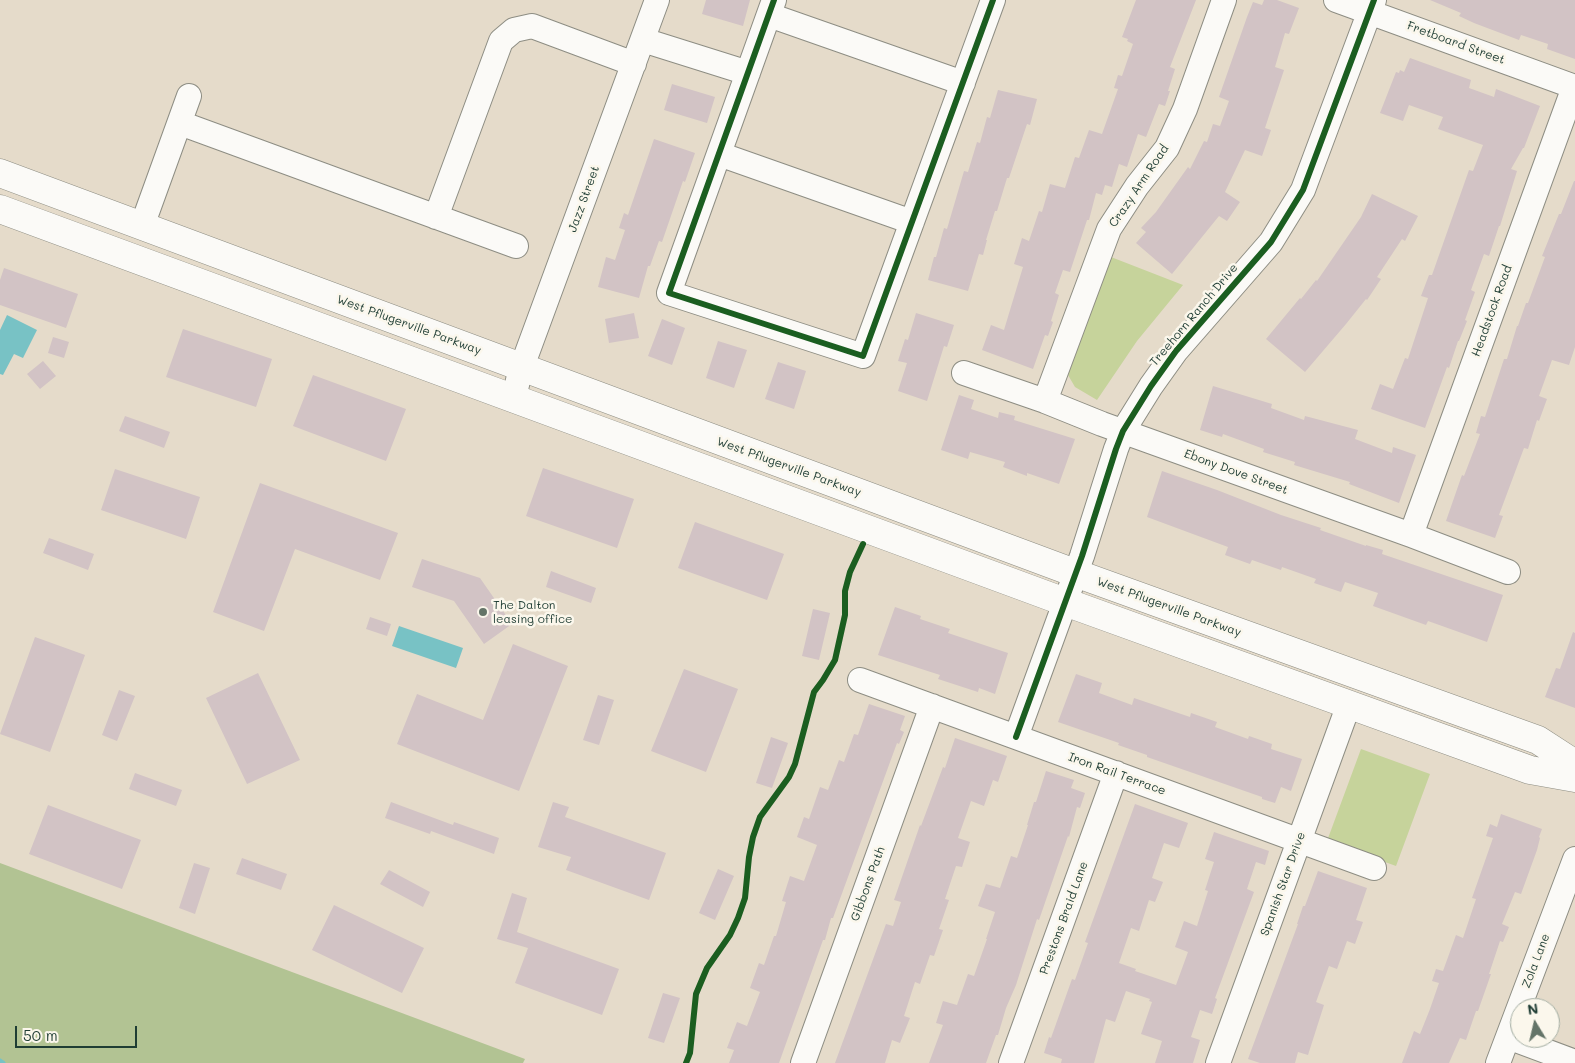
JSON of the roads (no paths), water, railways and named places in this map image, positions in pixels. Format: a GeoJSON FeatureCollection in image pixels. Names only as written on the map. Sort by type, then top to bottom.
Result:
{"type":"FeatureCollection","features":[{"type":"Feature","properties":{"kind":"main road","name":"West Pflugerville Parkway"},"geometry":{"type":"LineString","coordinates":[[0,173],[1075,573],[1538,740],[1575,764]]}},
{"type":"Feature","properties":{"kind":"main road"},"geometry":{"type":"LineString","coordinates":[[0,209],[1065,602],[1530,770],[1575,778]]}},
{"type":"Feature","properties":{"kind":"street","name":"Jazz Street"},"geometry":{"type":"LineString","coordinates":[[514,398],[521,367],[657,0]]}},
{"type":"Feature","properties":{"kind":"street"},"geometry":{"type":"LineString","coordinates":[[963,83],[771,7],[669,293],[862,356],[912,222],[963,83],[993,0]]}},
{"type":"Feature","properties":{"kind":"street","name":"Crazy Arm Road"},"geometry":{"type":"LineString","coordinates":[[1045,402],[1109,229],[1137,186],[1167,148],[1185,109],[1224,0]]}},
{"type":"Feature","properties":{"kind":"street","name":"Fretboard Street"},"geometry":{"type":"LineString","coordinates":[[1336,0],[1371,6],[1391,19],[1574,87]]}},
{"type":"Feature","properties":{"kind":"street","name":"Treehorn Ranch Drive"},"geometry":{"type":"LineString","coordinates":[[1016,736],[1065,602],[1123,431],[1151,386],[1176,351],[1271,242],[1303,190],[1371,6]]}},
{"type":"Feature","properties":{"kind":"street"},"geometry":{"type":"LineString","coordinates":[[436,217],[501,41],[514,30],[532,26],[638,53],[693,64],[745,81]]}},
{"type":"Feature","properties":{"kind":"street","name":"Headstock Road"},"geometry":{"type":"LineString","coordinates":[[1411,535],[1574,87]]}},
{"type":"Feature","properties":{"kind":"street"},"geometry":{"type":"LineString","coordinates":[[142,226],[189,96]]}},
{"type":"Feature","properties":{"kind":"street"},"geometry":{"type":"LineString","coordinates":[[180,123],[516,246]]}},
{"type":"Feature","properties":{"kind":"street"},"geometry":{"type":"LineString","coordinates":[[719,154],[912,222]]}},
{"type":"Feature","properties":{"kind":"street","name":"Ebony Dove Street"},"geometry":{"type":"LineString","coordinates":[[964,374],[1411,535],[1508,572]]}},
{"type":"Feature","properties":{"kind":"street","name":"Iron Rail Terrace"},"geometry":{"type":"LineString","coordinates":[[860,680],[1374,868]]}},
{"type":"Feature","properties":{"kind":"street","name":"Spanish Star Drive"},"geometry":{"type":"LineString","coordinates":[[1218,1063],[1349,704]]}},
{"type":"Feature","properties":{"kind":"street","name":"Gibbons Path"},"geometry":{"type":"LineString","coordinates":[[803,1063],[932,706]]}},
{"type":"Feature","properties":{"kind":"street","name":"Prestons Braid Lane"},"geometry":{"type":"LineString","coordinates":[[1011,1063],[1116,773]]}},
{"type":"Feature","properties":{"kind":"street","name":"Zola Lane"},"geometry":{"type":"LineString","coordinates":[[1498,1063],[1575,859]]}},
{"type":"Feature","properties":{"kind":"street"},"geometry":{"type":"LineString","coordinates":[[1508,1037],[1575,1062]]}},
{"type":"Feature","properties":{"kind":"water"},"geometry":{"type":"Polygon","coordinates":[[[7,315],[37,330],[23,358],[14,354],[3,375],[0,374],[0,330],[7,315]]]}},
{"type":"Feature","properties":{"kind":"water"},"geometry":{"type":"Polygon","coordinates":[[[399,626],[463,648],[456,668],[392,646],[399,626]]]}},
{"type":"Feature","properties":{"kind":"place","name":"The Dalton leasing office"},"geometry":{"type":"Point","coordinates":[483,612]}}]}
